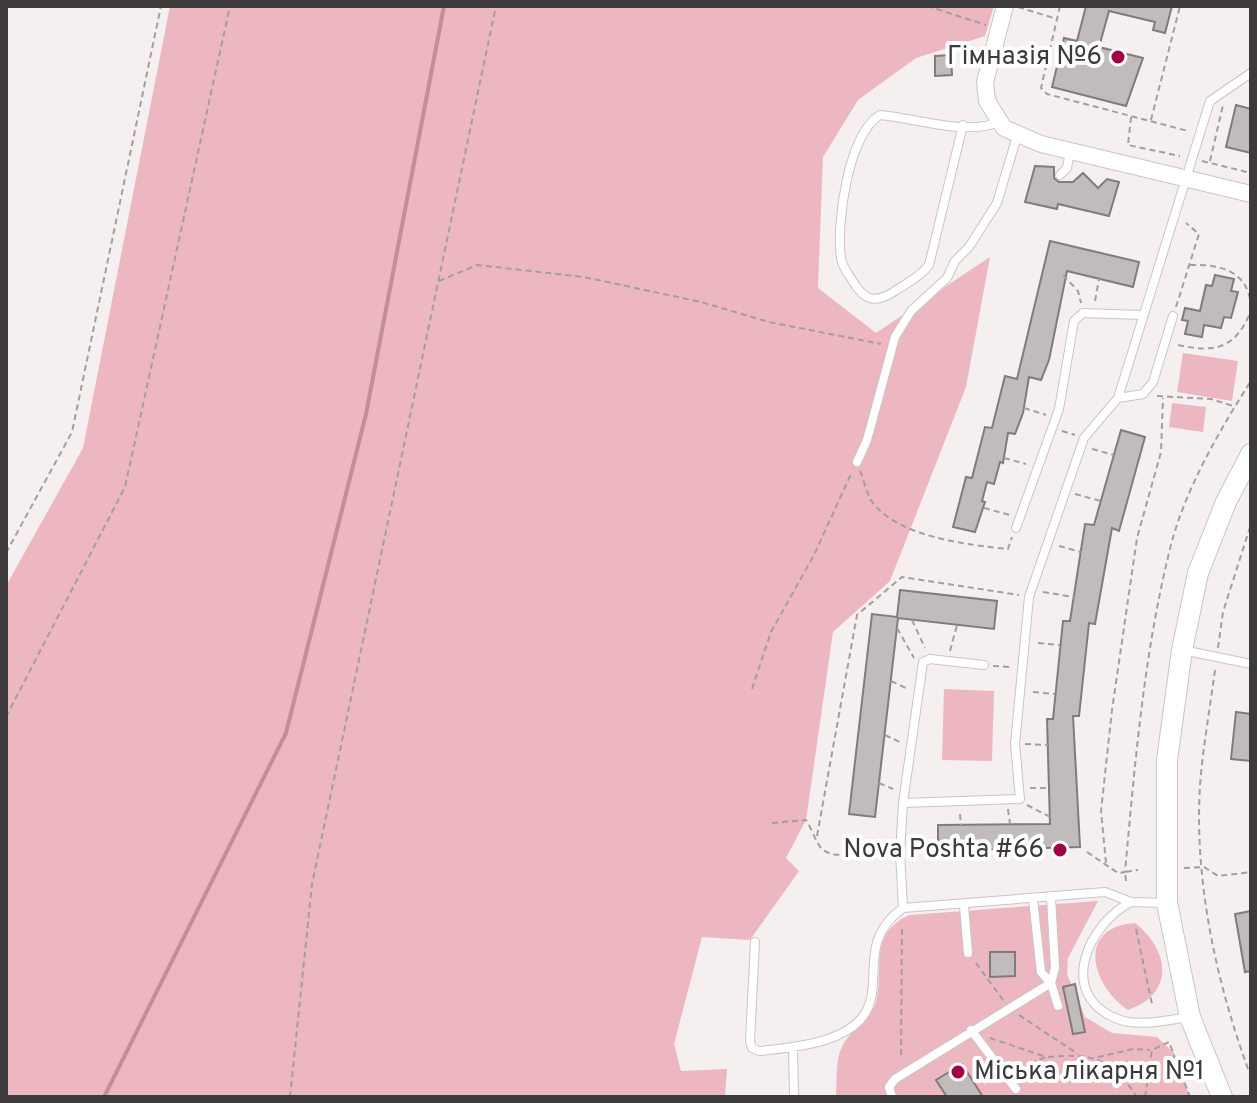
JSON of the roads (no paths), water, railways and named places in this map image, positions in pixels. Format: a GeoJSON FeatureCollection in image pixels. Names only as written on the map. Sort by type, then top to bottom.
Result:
{"type":"FeatureCollection","features":[{"type":"Feature","properties":{"kind":"street"},"geometry":{"type":"LineString","coordinates":[[1005,6],[985,82],[987,101],[999,122],[1017,136],[1141,173],[1187,178],[1251,194]]}},
{"type":"Feature","properties":{"kind":"street"},"geometry":{"type":"LineString","coordinates":[[1222,1097],[1190,1017],[1167,903],[1167,760],[1182,650],[1198,573],[1226,502],[1251,454]]}},
{"type":"Feature","properties":{"kind":"lane"},"geometry":{"type":"LineString","coordinates":[[904,799],[1020,799],[1015,744],[1024,641],[1030,594],[1046,543],[1082,442],[1118,398],[1210,101],[1251,73]]}},
{"type":"Feature","properties":{"kind":"lane"},"geometry":{"type":"LineString","coordinates":[[963,125],[929,265],[919,276],[880,300],[869,300],[858,290],[840,260],[847,171],[870,123],[880,115],[987,127],[999,122]]}},
{"type":"Feature","properties":{"kind":"lane"},"geometry":{"type":"LineString","coordinates":[[857,462],[867,440],[892,346],[911,311],[947,278],[955,261],[969,247],[997,203],[1017,136]]}},
{"type":"Feature","properties":{"kind":"lane"},"geometry":{"type":"LineString","coordinates":[[1060,175],[1067,168],[1070,150]]}},
{"type":"Feature","properties":{"kind":"lane"},"geometry":{"type":"LineString","coordinates":[[1016,528],[1056,418],[1074,321],[1088,313],[1142,315]]}},
{"type":"Feature","properties":{"kind":"lane"},"geometry":{"type":"LineString","coordinates":[[1118,398],[1143,394],[1153,382],[1173,316]]}},
{"type":"Feature","properties":{"kind":"lane"},"geometry":{"type":"LineString","coordinates":[[1182,650],[1251,664]]}},
{"type":"Feature","properties":{"kind":"lane"},"geometry":{"type":"LineString","coordinates":[[903,908],[900,853],[920,668],[930,659],[984,665]]}},
{"type":"Feature","properties":{"kind":"lane"},"geometry":{"type":"LineString","coordinates":[[755,942],[752,1048],[759,1051],[828,1038],[861,1020],[868,1005],[876,938],[885,921],[903,908],[964,906],[1105,892],[1131,902],[1167,903]]}},
{"type":"Feature","properties":{"kind":"lane"},"geometry":{"type":"LineString","coordinates":[[892,1097],[889,1087],[895,1079],[1051,983],[1055,968],[1051,897]]}},
{"type":"Feature","properties":{"kind":"lane"},"geometry":{"type":"LineString","coordinates":[[1033,899],[1041,972],[1051,983],[1058,1006]]}},
{"type":"Feature","properties":{"kind":"lane"},"geometry":{"type":"LineString","coordinates":[[1131,902],[1100,925],[1090,941],[1084,961],[1086,989],[1101,1010],[1117,1019],[1158,1022],[1190,1017]]}},
{"type":"Feature","properties":{"kind":"lane"},"geometry":{"type":"LineString","coordinates":[[964,906],[968,953]]}},
{"type":"Feature","properties":{"kind":"lane"},"geometry":{"type":"LineString","coordinates":[[971,1030],[1018,1088]]}},
{"type":"Feature","properties":{"kind":"lane"},"geometry":{"type":"LineString","coordinates":[[793,1047],[794,1097]]}},
{"type":"Feature","properties":{"kind":"waterway"},"geometry":{"type":"LineString","coordinates":[[104,1097],[286,733],[366,414],[444,6]]}},
{"type":"Feature","properties":{"kind":"place","name":"Гімназія №6"},"geometry":{"type":"Point","coordinates":[1118,57]}},
{"type":"Feature","properties":{"kind":"place","name":"Nova Poshta #66"},"geometry":{"type":"Point","coordinates":[1060,850]}},
{"type":"Feature","properties":{"kind":"place","name":"Міська лікарня №1"},"geometry":{"type":"Point","coordinates":[958,1072]}}]}
